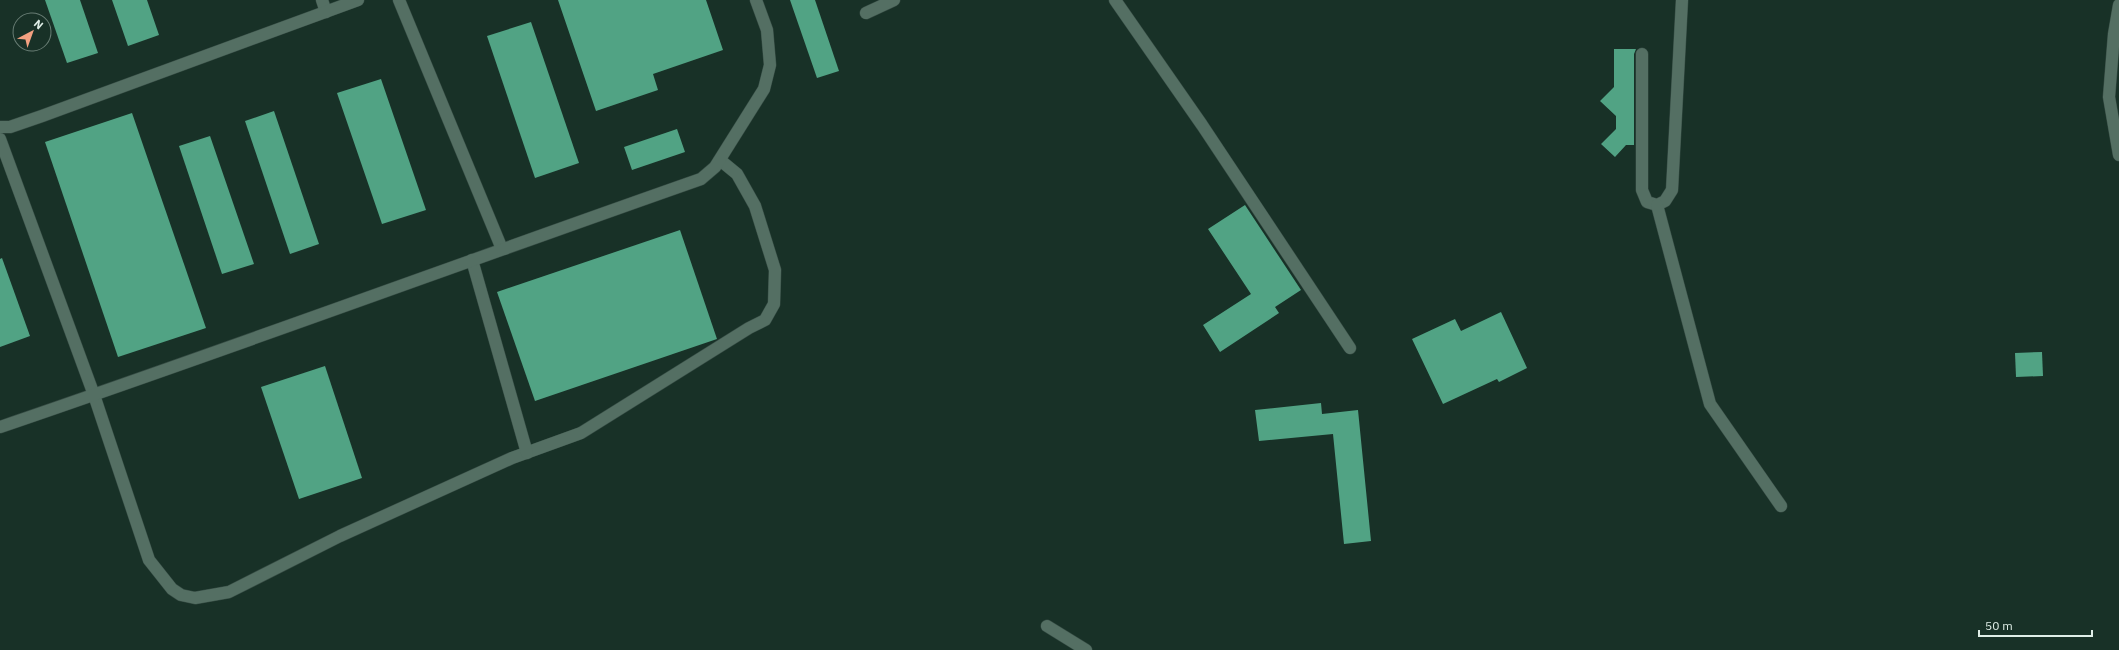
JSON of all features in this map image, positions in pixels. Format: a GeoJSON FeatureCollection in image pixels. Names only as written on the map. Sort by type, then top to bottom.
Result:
{"type":"FeatureCollection","features":[{"type":"Feature","properties":{"kind":"street"},"geometry":{"type":"LineString","coordinates":[[322,0],[326,12]]}},
{"type":"Feature","properties":{"kind":"street"},"geometry":{"type":"LineString","coordinates":[[0,127],[10,127],[42,116],[358,0]]}},
{"type":"Feature","properties":{"kind":"street"},"geometry":{"type":"LineString","coordinates":[[399,0],[502,249]]}},
{"type":"Feature","properties":{"kind":"street"},"geometry":{"type":"LineString","coordinates":[[0,428],[246,342],[502,249],[701,179],[720,160],[764,89],[770,65],[767,30],[756,0]]}},
{"type":"Feature","properties":{"kind":"street"},"geometry":{"type":"LineString","coordinates":[[866,13],[894,0]]}},
{"type":"Feature","properties":{"kind":"street"},"geometry":{"type":"LineString","coordinates":[[1115,0],[1202,125],[1350,348]]}},
{"type":"Feature","properties":{"kind":"street"},"geometry":{"type":"LineString","coordinates":[[1642,54],[1642,190],[1647,202],[1657,205],[1664,201],[1672,190],[1682,0]]}},
{"type":"Feature","properties":{"kind":"street"},"geometry":{"type":"LineString","coordinates":[[2118,13],[2108,97],[2119,155]]}},
{"type":"Feature","properties":{"kind":"street"},"geometry":{"type":"LineString","coordinates":[[0,138],[94,395],[149,560],[172,589],[181,595],[196,598],[229,592],[340,536],[527,453],[581,433],[749,328],[765,320],[774,304],[774,270],[754,206],[737,174],[720,160]]}},
{"type":"Feature","properties":{"kind":"street"},"geometry":{"type":"LineString","coordinates":[[1657,205],[1710,404],[1781,506]]}},
{"type":"Feature","properties":{"kind":"street"},"geometry":{"type":"LineString","coordinates":[[472,260],[527,453]]}},
{"type":"Feature","properties":{"kind":"street"},"geometry":{"type":"LineString","coordinates":[[1047,626],[1086,650]]}},
{"type":"Feature","properties":{"kind":"building"},"geometry":{"type":"Polygon","coordinates":[[[45,0],[80,0],[98,53],[67,63],[52,20],[52,12],[49,12],[45,0]]]}},
{"type":"Feature","properties":{"kind":"building"},"geometry":{"type":"Polygon","coordinates":[[[112,0],[147,0],[159,35],[128,46],[112,0]]]}},
{"type":"Feature","properties":{"kind":"building"},"geometry":{"type":"Polygon","coordinates":[[[558,0],[706,0],[723,50],[653,74],[658,90],[596,111],[558,0]]]}},
{"type":"Feature","properties":{"kind":"building"},"geometry":{"type":"Polygon","coordinates":[[[790,0],[815,0],[839,71],[817,78],[790,0]]]}},
{"type":"Feature","properties":{"kind":"building"},"geometry":{"type":"Polygon","coordinates":[[[531,22],[579,163],[535,178],[487,36],[531,22]]]}},
{"type":"Feature","properties":{"kind":"building"},"geometry":{"type":"Polygon","coordinates":[[[1614,49],[1636,49],[1634,54],[1634,145],[1626,145],[1615,157],[1601,144],[1616,129],[1616,116],[1600,101],[1614,87],[1614,49]]]}},
{"type":"Feature","properties":{"kind":"building"},"geometry":{"type":"Polygon","coordinates":[[[381,79],[426,210],[382,224],[337,93],[381,79]]]}},
{"type":"Feature","properties":{"kind":"building"},"geometry":{"type":"Polygon","coordinates":[[[274,111],[319,244],[290,254],[245,121],[274,111]]]}},
{"type":"Feature","properties":{"kind":"building"},"geometry":{"type":"Polygon","coordinates":[[[132,113],[206,328],[118,357],[45,142],[132,113]]]}},
{"type":"Feature","properties":{"kind":"building"},"geometry":{"type":"Polygon","coordinates":[[[677,129],[685,152],[632,170],[624,147],[677,129]]]}},
{"type":"Feature","properties":{"kind":"building"},"geometry":{"type":"Polygon","coordinates":[[[210,136],[254,264],[222,274],[179,146],[210,136]]]}},
{"type":"Feature","properties":{"kind":"building"},"geometry":{"type":"Polygon","coordinates":[[[1245,205],[1301,290],[1275,307],[1279,313],[1220,352],[1203,325],[1251,294],[1208,229],[1245,205]]]}},
{"type":"Feature","properties":{"kind":"building"},"geometry":{"type":"Polygon","coordinates":[[[680,230],[717,339],[535,401],[497,292],[680,230]]]}},
{"type":"Feature","properties":{"kind":"building"},"geometry":{"type":"Polygon","coordinates":[[[2,258],[30,336],[0,347],[0,259],[2,258]]]}},
{"type":"Feature","properties":{"kind":"building"},"geometry":{"type":"Polygon","coordinates":[[[1501,312],[1527,368],[1499,382],[1497,379],[1443,404],[1412,339],[1455,319],[1461,331],[1501,312]]]}},
{"type":"Feature","properties":{"kind":"building"},"geometry":{"type":"Polygon","coordinates":[[[2042,352],[2043,376],[2016,377],[2015,353],[2042,352]]]}},
{"type":"Feature","properties":{"kind":"building"},"geometry":{"type":"Polygon","coordinates":[[[325,366],[362,478],[299,499],[261,387],[325,366]]]}},
{"type":"Feature","properties":{"kind":"building"},"geometry":{"type":"Polygon","coordinates":[[[1321,403],[1322,414],[1358,410],[1371,541],[1344,544],[1333,434],[1259,441],[1255,410],[1321,403]]]}}]}
